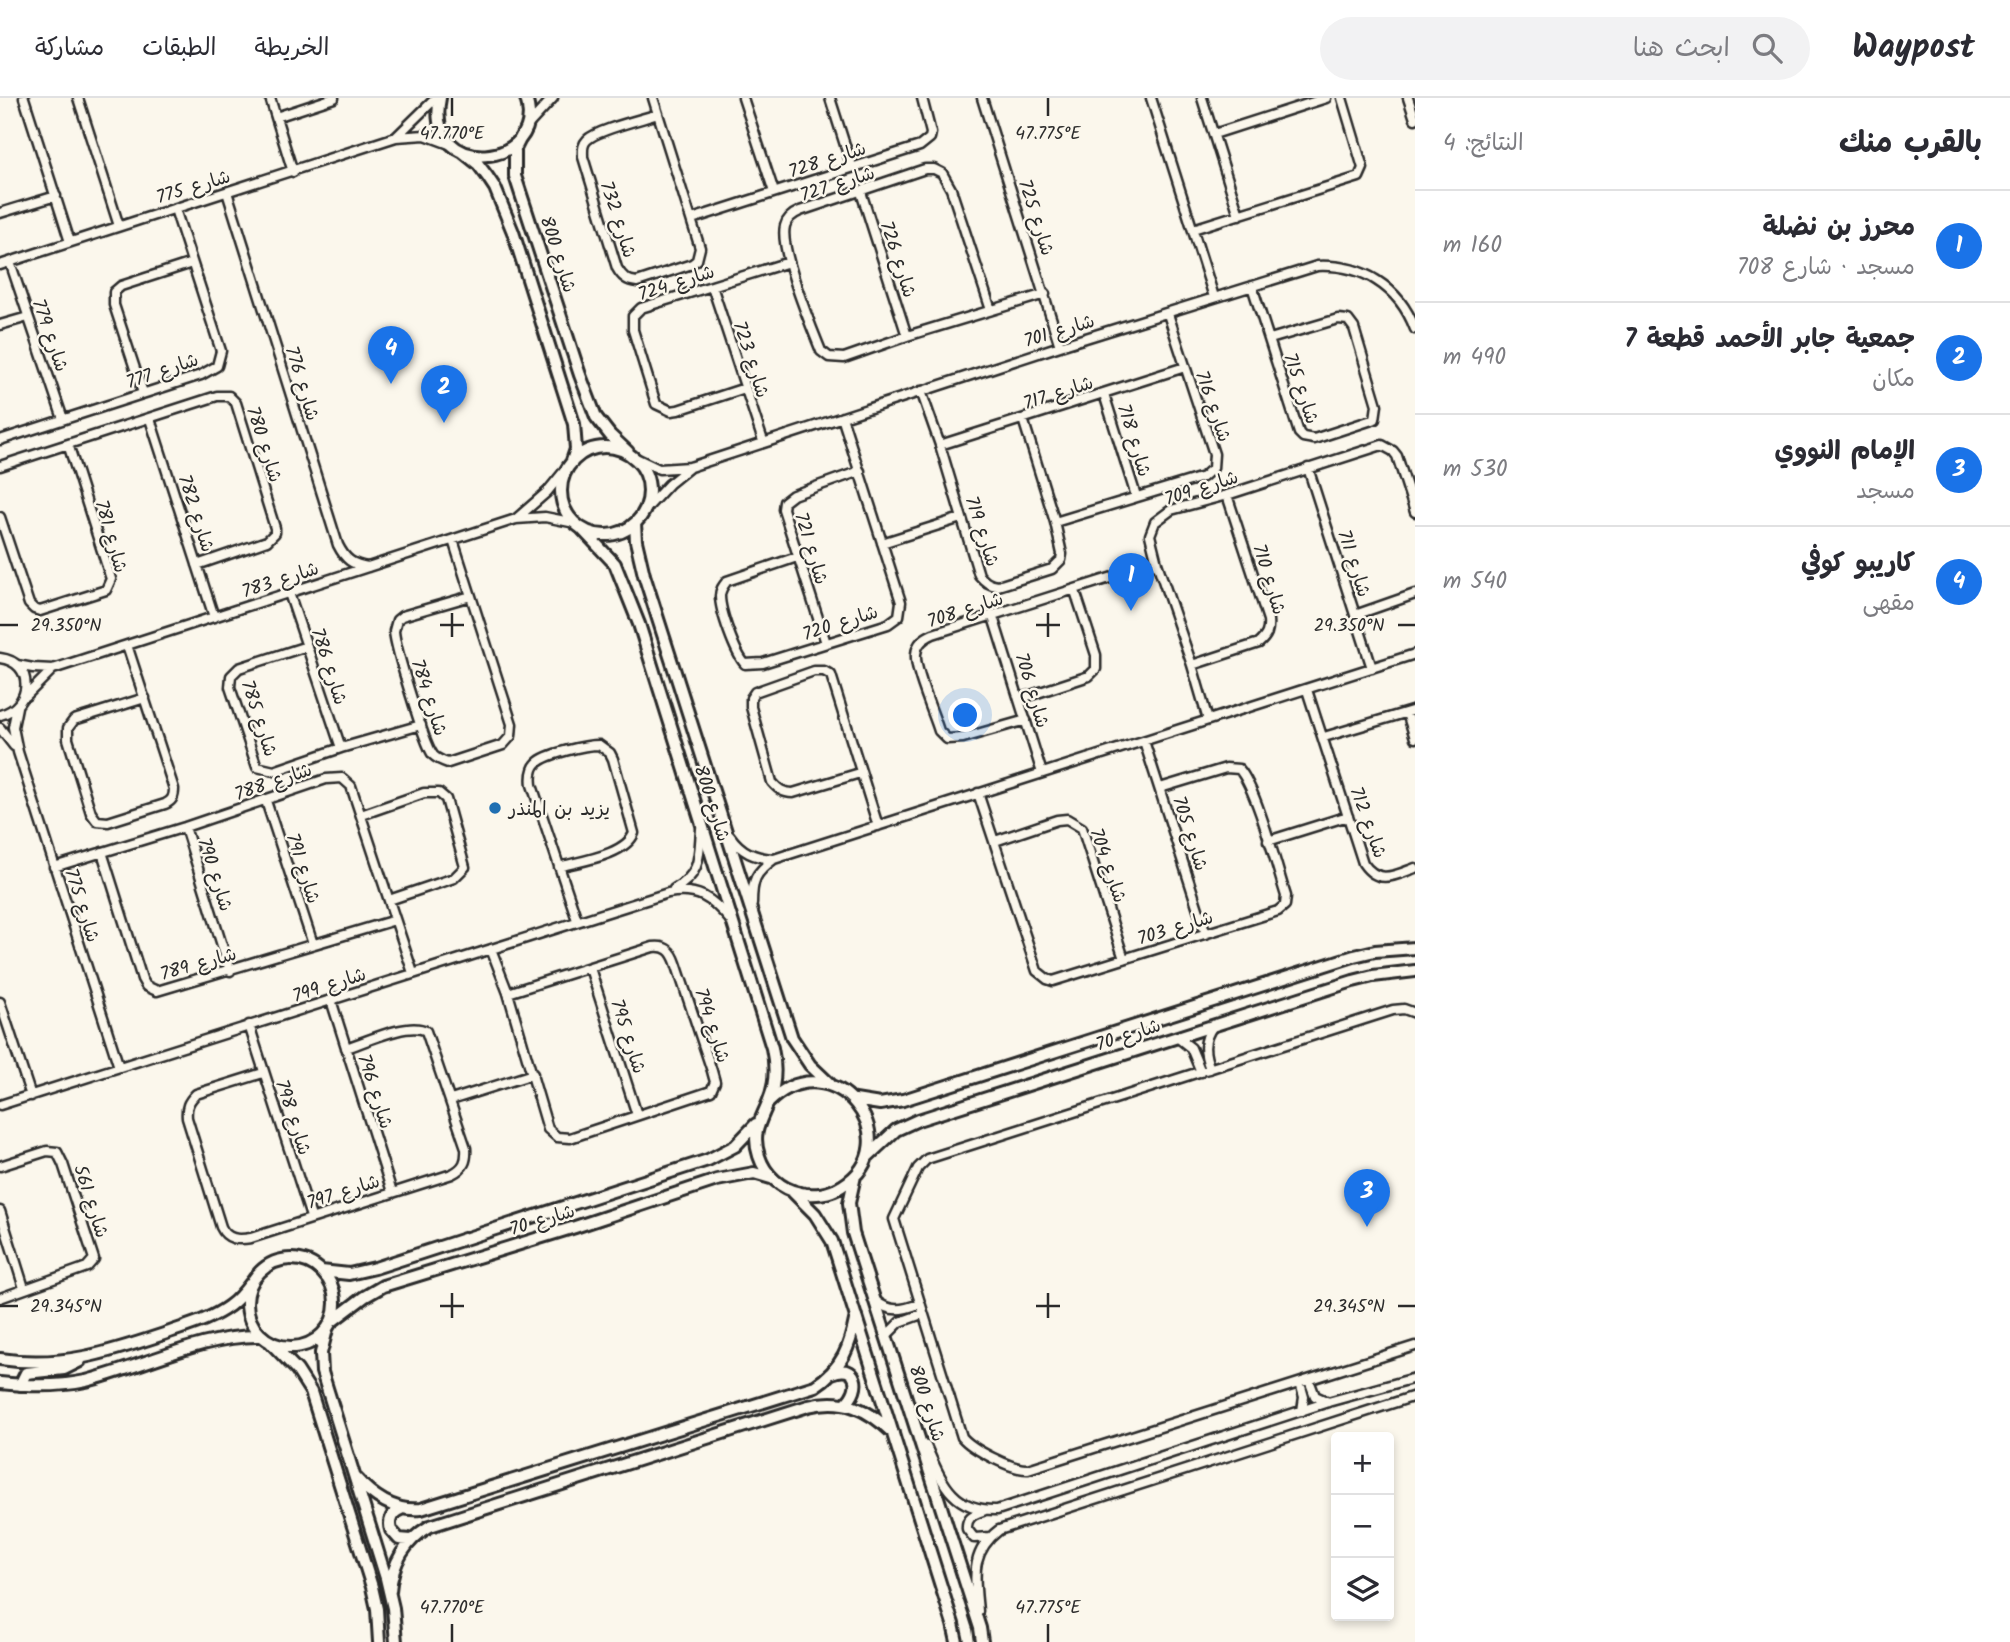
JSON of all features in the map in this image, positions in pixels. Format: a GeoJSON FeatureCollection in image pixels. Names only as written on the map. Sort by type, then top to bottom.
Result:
{"type":"FeatureCollection","features":[{"type":"Feature","properties":{"kind":"main road","name":"شارع 800"},"geometry":{"type":"LineString","coordinates":[[438,98],[439,120],[447,139],[478,164],[487,176],[513,232],[574,424],[576,449],[568,466]]}},
{"type":"Feature","properties":{"kind":"main road","name":"شارع 800"},"geometry":{"type":"LineString","coordinates":[[526,98],[529,115],[515,149],[516,176],[596,417],[610,435],[632,455]]}},
{"type":"Feature","properties":{"kind":"main road"},"geometry":{"type":"LineString","coordinates":[[459,149],[485,157],[496,155],[506,151],[524,131]]}},
{"type":"Feature","properties":{"kind":"main road"},"geometry":{"type":"LineString","coordinates":[[598,447],[613,447],[632,455],[645,469],[649,482],[650,497],[645,510],[635,523],[610,535],[595,534],[578,526],[568,516],[561,498],[562,479],[568,466],[583,452],[598,447]]}},
{"type":"Feature","properties":{"kind":"main road","name":"شارع 800"},"geometry":{"type":"LineString","coordinates":[[635,523],[644,575],[792,1038],[810,1065],[833,1085]]}},
{"type":"Feature","properties":{"kind":"main road","name":"شارع 800"},"geometry":{"type":"LineString","coordinates":[[578,526],[607,554],[624,584],[772,1048],[775,1069],[768,1103]]}},
{"type":"Feature","properties":{"kind":"main road","name":"شارع 70"},"geometry":{"type":"LineString","coordinates":[[855,1100],[880,1104],[903,1100],[1354,956],[1415,948]]}},
{"type":"Feature","properties":{"kind":"main road","name":"شارع 70"},"geometry":{"type":"LineString","coordinates":[[865,1159],[896,1130],[918,1120],[1353,981],[1415,971]]}},
{"type":"Feature","properties":{"kind":"main road"},"geometry":{"type":"LineString","coordinates":[[809,1082],[833,1085],[855,1100],[867,1124],[869,1141],[865,1159],[856,1175],[847,1183],[826,1193],[802,1194],[772,1178],[759,1157],[756,1146],[758,1122],[776,1094],[797,1084],[809,1082]]}},
{"type":"Feature","properties":{"kind":"main road","name":"شارع 70"},"geometry":{"type":"LineString","coordinates":[[321,1271],[349,1274],[375,1268],[708,1160],[735,1146],[758,1122]]}},
{"type":"Feature","properties":{"kind":"main road","name":"شارع 70"},"geometry":{"type":"LineString","coordinates":[[329,1325],[349,1307],[383,1286],[717,1180],[754,1173],[772,1178]]}},
{"type":"Feature","properties":{"kind":"main road","name":"شارع 800"},"geometry":{"type":"LineString","coordinates":[[856,1175],[851,1188],[850,1217],[919,1431],[982,1642]]}},
{"type":"Feature","properties":{"kind":"main road"},"geometry":{"type":"LineString","coordinates":[[791,1190],[815,1214],[832,1241],[957,1642]]}},
{"type":"Feature","properties":{"kind":"main road"},"geometry":{"type":"LineString","coordinates":[[0,1359],[60,1362],[113,1351],[213,1316],[238,1299],[258,1274],[274,1263],[284,1260],[303,1261],[321,1271],[333,1289],[335,1300],[321,1353],[322,1372],[390,1591],[396,1642]]}},
{"type":"Feature","properties":{"kind":"main road"},"geometry":{"type":"LineString","coordinates":[[258,1274],[248,1292],[247,1311],[255,1329],[297,1370],[311,1392],[372,1587],[379,1642]]}},
{"type":"Feature","properties":{"kind":"main road"},"geometry":{"type":"LineString","coordinates":[[832,1373],[848,1350],[856,1315]]}},
{"type":"Feature","properties":{"kind":"main road"},"geometry":{"type":"LineString","coordinates":[[0,1383],[20,1385],[82,1382],[223,1339],[266,1339],[282,1347],[307,1344],[318,1338],[329,1325]]}},
{"type":"Feature","properties":{"kind":"main road"},"geometry":{"type":"LineString","coordinates":[[20,1385],[22,1377],[28,1372],[64,1369],[82,1359]]}},
{"type":"Feature","properties":{"kind":"main road"},"geometry":{"type":"LineString","coordinates":[[355,1476],[380,1499],[401,1508],[427,1508],[815,1386],[840,1370],[848,1372],[856,1381],[855,1393],[845,1404]]}},
{"type":"Feature","properties":{"kind":"main road"},"geometry":{"type":"LineString","coordinates":[[390,1591],[394,1567],[411,1540],[430,1525],[782,1414],[817,1404],[845,1404],[871,1414],[893,1433]]}},
{"type":"Feature","properties":{"kind":"main road"},"geometry":{"type":"LineString","coordinates":[[401,1508],[392,1515],[391,1530],[399,1539],[411,1540]]}},
{"type":"Feature","properties":{"kind":"street"},"geometry":{"type":"LineString","coordinates":[[24,98],[71,242]]}},
{"type":"Feature","properties":{"kind":"street"},"geometry":{"type":"LineString","coordinates":[[78,98],[120,226]]}},
{"type":"Feature","properties":{"kind":"street"},"geometry":{"type":"LineString","coordinates":[[270,98],[293,172]]}},
{"type":"Feature","properties":{"kind":"street"},"geometry":{"type":"LineString","coordinates":[[276,117],[320,100],[334,98]]}},
{"type":"Feature","properties":{"kind":"street","name":"شارع 775"},"geometry":{"type":"LineString","coordinates":[[396,137],[438,98]]}},
{"type":"Feature","properties":{"kind":"street"},"geometry":{"type":"LineString","coordinates":[[524,131],[553,98]]}},
{"type":"Feature","properties":{"kind":"street","name":"شارع 732"},"geometry":{"type":"LineString","coordinates":[[653,98],[701,248],[697,260],[692,264],[637,282],[629,281],[620,274],[583,157],[584,143],[593,135],[658,114]]}},
{"type":"Feature","properties":{"kind":"street"},"geometry":{"type":"LineString","coordinates":[[743,98],[774,192]]}},
{"type":"Feature","properties":{"kind":"street"},"geometry":{"type":"LineString","coordinates":[[831,98],[852,167]]}},
{"type":"Feature","properties":{"kind":"street","name":"شارع 728"},"geometry":{"type":"LineString","coordinates":[[692,219],[925,143],[931,133],[922,98]]}},
{"type":"Feature","properties":{"kind":"street","name":"شارع 725"},"geometry":{"type":"LineString","coordinates":[[982,98],[1060,346]]}},
{"type":"Feature","properties":{"kind":"street"},"geometry":{"type":"LineString","coordinates":[[1151,98],[1214,298]]}},
{"type":"Feature","properties":{"kind":"street"},"geometry":{"type":"LineString","coordinates":[[1202,98],[1239,215]]}},
{"type":"Feature","properties":{"kind":"street"},"geometry":{"type":"LineString","coordinates":[[1214,134],[1326,98]]}},
{"type":"Feature","properties":{"kind":"street"},"geometry":{"type":"LineString","coordinates":[[1193,229],[1359,177],[1363,171],[1362,164],[1342,98]]}},
{"type":"Feature","properties":{"kind":"street"},"geometry":{"type":"LineString","coordinates":[[1408,98],[1415,119]]}},
{"type":"Feature","properties":{"kind":"street","name":"شارع 775"},"geometry":{"type":"LineString","coordinates":[[0,265],[396,137],[425,135],[459,149]]}},
{"type":"Feature","properties":{"kind":"street","name":"شارع 727"},"geometry":{"type":"LineString","coordinates":[[991,310],[951,189],[942,173],[934,169],[925,169],[793,215],[786,223],[789,262],[821,351],[829,356],[844,358],[1045,294]]}},
{"type":"Feature","properties":{"kind":"street","name":"شارع 776"},"geometry":{"type":"LineString","coordinates":[[227,192],[338,545],[350,563],[368,567]]}},
{"type":"Feature","properties":{"kind":"street","name":"شارع 726"},"geometry":{"type":"LineString","coordinates":[[861,192],[907,336]]}},
{"type":"Feature","properties":{"kind":"street"},"geometry":{"type":"LineString","coordinates":[[0,214],[56,196]]}},
{"type":"Feature","properties":{"kind":"street","name":"شارع 777"},"geometry":{"type":"LineString","coordinates":[[0,440],[208,372],[217,366],[221,351],[175,209]]}},
{"type":"Feature","properties":{"kind":"street","name":"شارع 779"},"geometry":{"type":"LineString","coordinates":[[10,262],[63,419]]}},
{"type":"Feature","properties":{"kind":"street","name":"شارع 724"},"geometry":{"type":"LineString","coordinates":[[745,388],[678,410],[671,411],[656,404],[633,330],[633,316],[641,307],[789,262]]}},
{"type":"Feature","properties":{"kind":"street"},"geometry":{"type":"LineString","coordinates":[[143,393],[114,305],[114,292],[121,286],[191,263]]}},
{"type":"Feature","properties":{"kind":"street","name":"شارع 701"},"geometry":{"type":"LineString","coordinates":[[632,455],[659,469],[690,467],[1060,346],[1317,266],[1362,272],[1388,288],[1402,302],[1415,329]]}},
{"type":"Feature","properties":{"kind":"street","name":"شارع 723"},"geometry":{"type":"LineString","coordinates":[[712,286],[763,442]]}},
{"type":"Feature","properties":{"kind":"street","name":"شارع 715"},"geometry":{"type":"LineString","coordinates":[[1252,286],[1295,428],[1303,437],[1314,439],[1375,419],[1377,405],[1354,328],[1348,320],[1338,319],[1270,339]]}},
{"type":"Feature","properties":{"kind":"street","name":"شارع 716"},"geometry":{"type":"LineString","coordinates":[[1055,522],[1203,477],[1213,468],[1214,454],[1168,314]]}},
{"type":"Feature","properties":{"kind":"street"},"geometry":{"type":"LineString","coordinates":[[0,325],[28,317]]}},
{"type":"Feature","properties":{"kind":"street","name":"شارع 717"},"geometry":{"type":"LineString","coordinates":[[940,445],[1185,367]]}},
{"type":"Feature","properties":{"kind":"street","name":"شارع 719"},"geometry":{"type":"LineString","coordinates":[[921,391],[979,575],[987,584],[998,586],[1052,569],[1058,565],[1062,554],[1055,522],[1023,419]]}},
{"type":"Feature","properties":{"kind":"street","name":"شارع 718"},"geometry":{"type":"LineString","coordinates":[[1104,394],[1136,496]]}},
{"type":"Feature","properties":{"kind":"street","name":"شارع 780"},"geometry":{"type":"LineString","coordinates":[[0,466],[217,396],[229,396],[236,403],[275,533],[267,541],[197,565]]}},
{"type":"Feature","properties":{"kind":"street","name":"شارع 720"},"geometry":{"type":"LineString","coordinates":[[797,557],[727,581],[722,587],[721,602],[737,652],[745,664],[753,665],[888,624],[898,617],[901,602],[842,416]]}},
{"type":"Feature","properties":{"kind":"street","name":"شارع 782"},"geometry":{"type":"LineString","coordinates":[[149,419],[214,617]]}},
{"type":"Feature","properties":{"kind":"street","name":"شارع 781"},"geometry":{"type":"LineString","coordinates":[[0,517],[29,604],[34,609],[40,611],[106,590],[111,579],[68,444]]}},
{"type":"Feature","properties":{"kind":"street","name":"شارع 709"},"geometry":{"type":"LineString","coordinates":[[1208,720],[1157,563],[1150,535],[1154,522],[1171,510],[1227,495],[1377,446],[1387,446],[1397,456],[1415,512]]}},
{"type":"Feature","properties":{"kind":"street","name":"شارع 783"},"geometry":{"type":"LineString","coordinates":[[516,519],[547,492],[568,466]]}},
{"type":"Feature","properties":{"kind":"street","name":"شارع 701"},"geometry":{"type":"LineString","coordinates":[[645,510],[669,484],[690,467]]}},
{"type":"Feature","properties":{"kind":"street","name":"شارع 711"},"geometry":{"type":"LineString","coordinates":[[1308,468],[1372,667]]}},
{"type":"Feature","properties":{"kind":"street","name":"شارع 721"},"geometry":{"type":"LineString","coordinates":[[825,643],[783,509],[787,498],[860,471]]}},
{"type":"Feature","properties":{"kind":"street","name":"شارع 710"},"geometry":{"type":"LineString","coordinates":[[1192,665],[1259,643],[1269,629],[1227,495]]}},
{"type":"Feature","properties":{"kind":"street","name":"شارع 783"},"geometry":{"type":"LineString","coordinates":[[0,657],[33,668],[53,669],[516,519],[545,517],[578,526]]}},
{"type":"Feature","properties":{"kind":"street"},"geometry":{"type":"LineString","coordinates":[[882,542],[961,517]]}},
{"type":"Feature","properties":{"kind":"street","name":"شارع 784"},"geometry":{"type":"LineString","coordinates":[[453,540],[471,596],[512,724],[511,736],[503,745],[448,762],[434,755],[421,725],[394,638],[395,625],[402,616],[471,596]]}},
{"type":"Feature","properties":{"kind":"street","name":"شارع 708"},"geometry":{"type":"LineString","coordinates":[[1026,720],[963,738],[947,738],[939,731],[916,662],[918,644],[925,637],[1157,563]]}},
{"type":"Feature","properties":{"kind":"street"},"geometry":{"type":"LineString","coordinates":[[1019,699],[1089,676],[1096,669],[1096,655],[1075,591]]}},
{"type":"Feature","properties":{"kind":"street","name":"شارع 786"},"geometry":{"type":"LineString","coordinates":[[289,593],[341,748]]}},
{"type":"Feature","properties":{"kind":"street"},"geometry":{"type":"LineString","coordinates":[[1355,615],[1415,594]]}},
{"type":"Feature","properties":{"kind":"street","name":"شارع 706"},"geometry":{"type":"LineString","coordinates":[[993,617],[1042,773]]}},
{"type":"Feature","properties":{"kind":"street"},"geometry":{"type":"LineString","coordinates":[[127,645],[145,698],[174,789],[172,799],[165,804],[108,822],[97,821],[90,813],[68,739],[68,728],[74,720],[145,698]]}},
{"type":"Feature","properties":{"kind":"street","name":"شارع 785"},"geometry":{"type":"LineString","coordinates":[[307,646],[239,668],[230,677],[230,687],[255,762],[262,769],[274,771],[421,725]]}},
{"type":"Feature","properties":{"kind":"street"},"geometry":{"type":"LineString","coordinates":[[0,652],[15,663]]}},
{"type":"Feature","properties":{"kind":"street"},"geometry":{"type":"LineString","coordinates":[[723,826],[735,844],[747,853],[774,859],[1415,654]]}},
{"type":"Feature","properties":{"kind":"street","name":"شارع 775"},"geometry":{"type":"LineString","coordinates":[[15,663],[26,681],[26,691],[13,727],[18,752],[118,1067]]}},
{"type":"Feature","properties":{"kind":"street","name":"شارع 783"},"geometry":{"type":"LineString","coordinates":[[20,704],[36,683],[53,669]]}},
{"type":"Feature","properties":{"kind":"street"},"geometry":{"type":"LineString","coordinates":[[860,773],[793,793],[778,789],[772,782],[751,707],[751,698],[755,692],[814,671],[824,671],[831,675],[878,825]]}},
{"type":"Feature","properties":{"kind":"street","name":"شارع 712"},"geometry":{"type":"LineString","coordinates":[[1307,690],[1363,863],[1375,876],[1384,877],[1415,868]]}},
{"type":"Feature","properties":{"kind":"street"},"geometry":{"type":"LineString","coordinates":[[0,715],[20,704]]}},
{"type":"Feature","properties":{"kind":"street"},"geometry":{"type":"LineString","coordinates":[[1324,737],[1411,712],[1415,738]]}},
{"type":"Feature","properties":{"kind":"street","name":"شارع 775"},"geometry":{"type":"LineString","coordinates":[[0,728],[18,752]]}},
{"type":"Feature","properties":{"kind":"street","name":"شارع 705"},"geometry":{"type":"LineString","coordinates":[[1144,741],[1206,934]]}},
{"type":"Feature","properties":{"kind":"street"},"geometry":{"type":"LineString","coordinates":[[559,867],[617,850],[631,841],[634,833],[613,759],[610,753],[599,745],[545,758],[534,767],[532,785],[559,867],[577,920]]}},
{"type":"Feature","properties":{"kind":"street","name":"شارع 703"},"geometry":{"type":"LineString","coordinates":[[978,793],[1037,971],[1053,981],[1059,981],[1278,911],[1285,905],[1286,896],[1268,841],[1247,779],[1239,769],[1226,768],[1160,788]]}},
{"type":"Feature","properties":{"kind":"street","name":"شارع 788"},"geometry":{"type":"LineString","coordinates":[[54,867],[266,801],[326,779],[342,778],[351,786],[413,973]]}},
{"type":"Feature","properties":{"kind":"street"},"geometry":{"type":"LineString","coordinates":[[361,815],[424,793],[439,793],[446,799],[465,867],[454,878],[388,900]]}},
{"type":"Feature","properties":{"kind":"street","name":"شارع 791"},"geometry":{"type":"LineString","coordinates":[[266,801],[313,944]]}},
{"type":"Feature","properties":{"kind":"street"},"geometry":{"type":"LineString","coordinates":[[1268,841],[1348,816]]}},
{"type":"Feature","properties":{"kind":"street","name":"شارع 704"},"geometry":{"type":"LineString","coordinates":[[995,841],[1057,820],[1067,819],[1082,828],[1124,959]]}},
{"type":"Feature","properties":{"kind":"street","name":"شارع 799"},"geometry":{"type":"LineString","coordinates":[[668,893],[693,876],[698,863],[701,822]]}},
{"type":"Feature","properties":{"kind":"street","name":"شارع 790"},"geometry":{"type":"LineString","coordinates":[[185,827],[230,971]]}},
{"type":"Feature","properties":{"kind":"street","name":"شارع 789"},"geometry":{"type":"LineString","coordinates":[[102,852],[146,986],[157,991],[165,991],[395,920]]}},
{"type":"Feature","properties":{"kind":"street"},"geometry":{"type":"LineString","coordinates":[[752,917],[753,881],[774,859]]}},
{"type":"Feature","properties":{"kind":"street","name":"شارع 799"},"geometry":{"type":"LineString","coordinates":[[0,1105],[668,893],[698,893],[717,906],[734,925]]}},
{"type":"Feature","properties":{"kind":"street","name":"شارع 794"},"geometry":{"type":"LineString","coordinates":[[491,948],[508,993],[548,1129],[557,1137],[570,1138],[711,1091],[715,1082],[712,1071],[672,953],[659,946],[508,993]]}},
{"type":"Feature","properties":{"kind":"street","name":"شارع 795"},"geometry":{"type":"LineString","coordinates":[[590,968],[637,1115]]}},
{"type":"Feature","properties":{"kind":"street","name":"شارع 796"},"geometry":{"type":"LineString","coordinates":[[331,1000],[392,1192]]}},
{"type":"Feature","properties":{"kind":"street"},"geometry":{"type":"LineString","coordinates":[[0,1002],[31,1096]]}},
{"type":"Feature","properties":{"kind":"street"},"geometry":{"type":"LineString","coordinates":[[1415,1013],[1404,1009],[1393,1010],[923,1161],[901,1200],[894,1219],[962,1437],[971,1446],[1019,1469],[1028,1469],[1415,1346]]}},
{"type":"Feature","properties":{"kind":"street","name":"شارع 798"},"geometry":{"type":"LineString","coordinates":[[249,1025],[311,1217]]}},
{"type":"Feature","properties":{"kind":"street"},"geometry":{"type":"LineString","coordinates":[[1210,1069],[1204,1049],[1206,1037],[1213,1026]]}},
{"type":"Feature","properties":{"kind":"street","name":"شارع 797"},"geometry":{"type":"LineString","coordinates":[[263,1073],[196,1094],[186,1109],[221,1227],[224,1234],[240,1239],[251,1238],[452,1174],[460,1170],[465,1163],[466,1148],[426,1031],[420,1027],[404,1029],[346,1048]]}},
{"type":"Feature","properties":{"kind":"street"},"geometry":{"type":"LineString","coordinates":[[0,1037],[10,1034]]}},
{"type":"Feature","properties":{"kind":"street"},"geometry":{"type":"LineString","coordinates":[[1177,1037],[1191,1048],[1201,1072]]}},
{"type":"Feature","properties":{"kind":"street"},"geometry":{"type":"LineString","coordinates":[[451,1100],[533,1073]]}},
{"type":"Feature","properties":{"kind":"street","name":"شارع 561"},"geometry":{"type":"LineString","coordinates":[[0,1166],[47,1151],[57,1152],[64,1164],[94,1259],[87,1267],[0,1298]]}},
{"type":"Feature","properties":{"kind":"street"},"geometry":{"type":"LineString","coordinates":[[0,1212],[24,1288]]}},
{"type":"Feature","properties":{"kind":"street"},"geometry":{"type":"LineString","coordinates":[[876,1301],[894,1310],[919,1304]]}},
{"type":"Feature","properties":{"kind":"street"},"geometry":{"type":"LineString","coordinates":[[887,1335],[900,1322],[922,1314]]}},
{"type":"Feature","properties":{"kind":"street"},"geometry":{"type":"LineString","coordinates":[[1415,1378],[1328,1402],[1009,1507],[986,1510],[972,1516],[968,1520],[967,1529],[974,1538],[990,1537],[1009,1527],[1415,1396]]}},
{"type":"Feature","properties":{"kind":"street"},"geometry":{"type":"LineString","coordinates":[[1309,1380],[1315,1396],[1328,1402]]}},
{"type":"Feature","properties":{"kind":"street"},"geometry":{"type":"LineString","coordinates":[[1300,1383],[1304,1397],[1302,1411]]}},
{"type":"Feature","properties":{"kind":"street"},"geometry":{"type":"LineString","coordinates":[[919,1431],[945,1486],[954,1497],[974,1508],[986,1510]]}},
{"type":"Feature","properties":{"kind":"street"},"geometry":{"type":"LineString","coordinates":[[980,1628],[974,1571],[980,1552],[990,1537]]}},
{"type":"Feature","properties":{"kind":"place","name":"كاريبو كوفي"},"geometry":{"type":"Point","coordinates":[391,384]}},
{"type":"Feature","properties":{"kind":"place","name":"جمعية جابر الأحمد قطعة 7"},"geometry":{"type":"Point","coordinates":[444,423]}},
{"type":"Feature","properties":{"kind":"place","name":"محرز بن نضلة"},"geometry":{"type":"Point","coordinates":[1131,611]}},
{"type":"Feature","properties":{"kind":"place","name":"يزيد بن المنذر"},"geometry":{"type":"Point","coordinates":[495,808]}},
{"type":"Feature","properties":{"kind":"place","name":"الإمام النووي"},"geometry":{"type":"Point","coordinates":[1367,1227]}}]}
